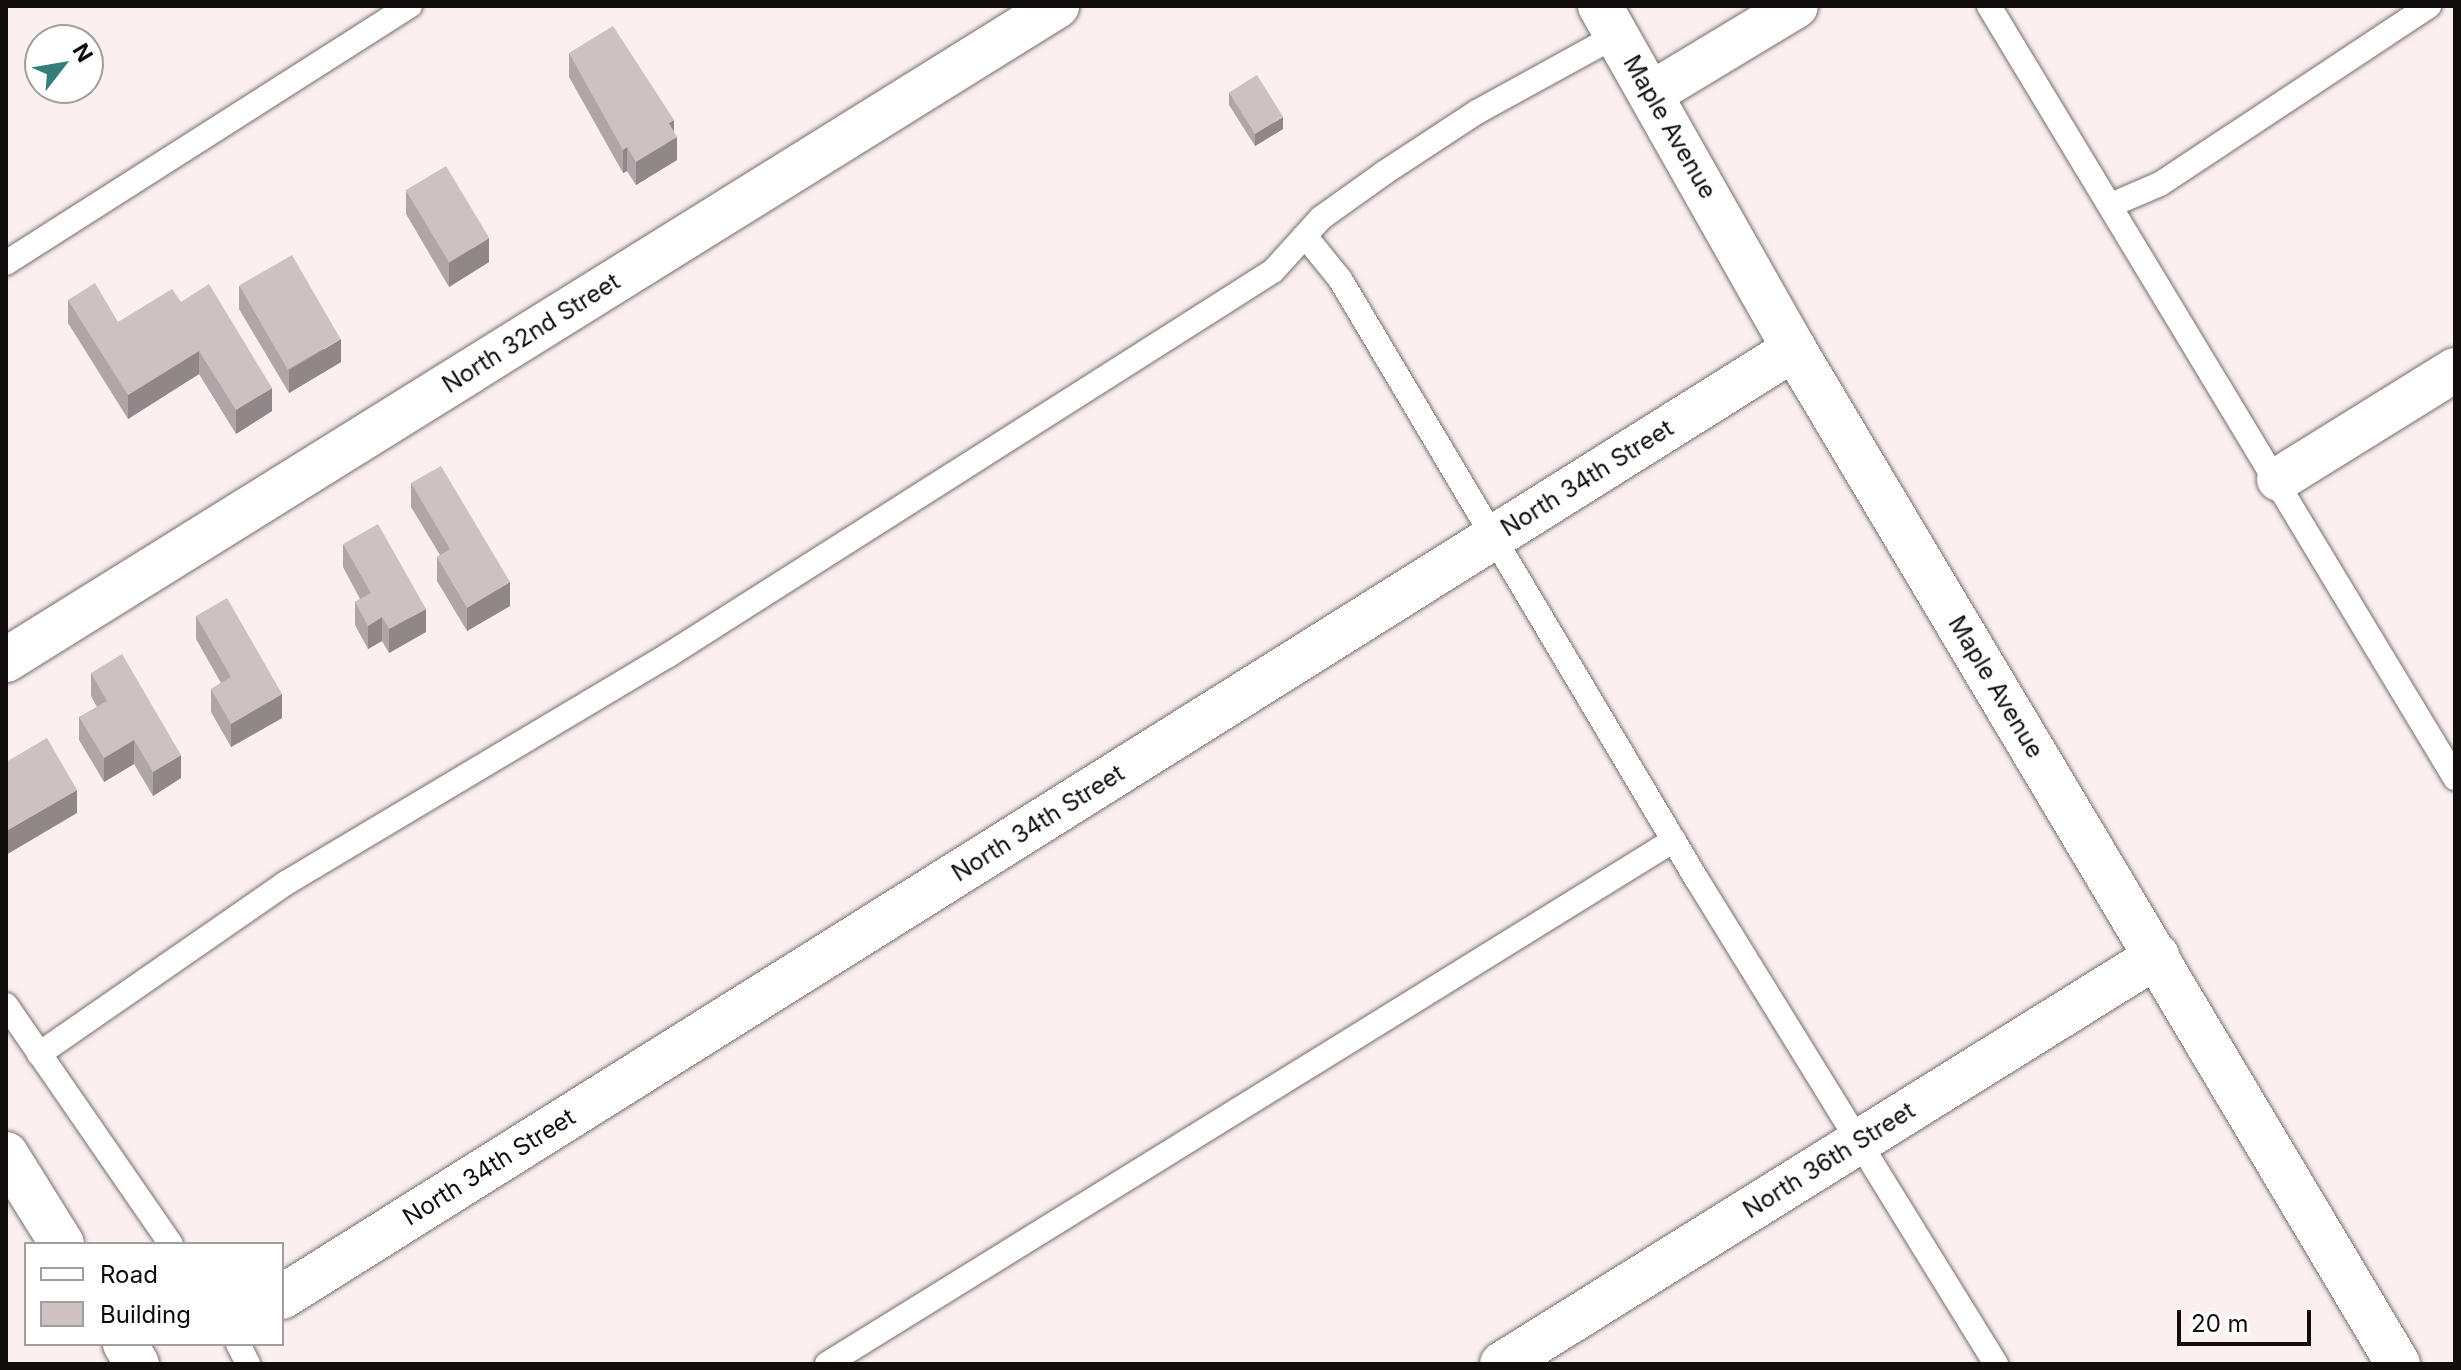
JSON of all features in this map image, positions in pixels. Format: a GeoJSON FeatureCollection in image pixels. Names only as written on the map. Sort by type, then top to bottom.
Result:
{"type":"FeatureCollection","features":[{"type":"Feature","properties":{"kind":"street","name":"North 32nd Street"},"geometry":{"type":"LineString","coordinates":[[6,660],[1057,6]]}},
{"type":"Feature","properties":{"kind":"street"},"geometry":{"type":"LineString","coordinates":[[1652,93],[1796,6]]}},
{"type":"Feature","properties":{"kind":"street","name":"Maple Avenue"},"geometry":{"type":"LineString","coordinates":[[1609,20],[1794,349],[2398,1364]]}},
{"type":"Feature","properties":{"kind":"street","name":"North 34th Street"},"geometry":{"type":"LineString","coordinates":[[284,1296],[1794,349]]}},
{"type":"Feature","properties":{"kind":"street"},"geometry":{"type":"LineString","coordinates":[[2279,479],[2455,370]]}},
{"type":"Feature","properties":{"kind":"street","name":"North 36th Street"},"geometry":{"type":"LineString","coordinates":[[1502,1364],[2157,956]]}},
{"type":"Feature","properties":{"kind":"street"},"geometry":{"type":"LineString","coordinates":[[6,1154],[61,1242]]}},
{"type":"Feature","properties":{"kind":"street"},"geometry":{"type":"LineString","coordinates":[[126,1346],[137,1364]]}},
{"type":"Feature","properties":{"kind":"lane"},"geometry":{"type":"LineString","coordinates":[[6,263],[410,6]]}},
{"type":"Feature","properties":{"kind":"lane"},"geometry":{"type":"LineString","coordinates":[[1989,6],[2446,745],[2455,778]]}},
{"type":"Feature","properties":{"kind":"lane"},"geometry":{"type":"LineString","coordinates":[[2111,205],[2160,184],[2429,6]]}},
{"type":"Feature","properties":{"kind":"lane"},"geometry":{"type":"LineString","coordinates":[[39,1054],[286,883],[667,656],[1273,271],[1333,209],[1609,20]]}},
{"type":"Feature","properties":{"kind":"lane"},"geometry":{"type":"LineString","coordinates":[[1305,236],[1340,279],[1496,536],[1674,840],[1996,1364]]}},
{"type":"Feature","properties":{"kind":"lane"},"geometry":{"type":"LineString","coordinates":[[827,1364],[1674,840]]}},
{"type":"Feature","properties":{"kind":"lane"},"geometry":{"type":"LineString","coordinates":[[6,1005],[170,1242]]}},
{"type":"Feature","properties":{"kind":"lane"},"geometry":{"type":"LineString","coordinates":[[239,1346],[248,1364]]}},
{"type":"Feature","properties":{"kind":"building"},"geometry":{"type":"Polygon","coordinates":[[[613,26],[674,120],[669,123],[677,137],[636,162],[627,147],[623,150],[569,53],[613,26]]]}},
{"type":"Feature","properties":{"kind":"building"},"geometry":{"type":"Polygon","coordinates":[[[1257,75],[1283,117],[1255,134],[1229,92],[1257,75]]]}},
{"type":"Feature","properties":{"kind":"building"},"geometry":{"type":"Polygon","coordinates":[[[446,166],[489,238],[449,262],[406,190],[446,166]]]}},
{"type":"Feature","properties":{"kind":"building"},"geometry":{"type":"Polygon","coordinates":[[[292,255],[340,339],[288,370],[239,286],[292,255]]]}},
{"type":"Feature","properties":{"kind":"building"},"geometry":{"type":"Polygon","coordinates":[[[95,283],[118,322],[172,289],[181,302],[209,284],[272,388],[236,410],[199,351],[128,395],[68,300],[95,283]]]}},
{"type":"Feature","properties":{"kind":"building"},"geometry":{"type":"Polygon","coordinates":[[[441,466],[510,582],[467,608],[437,557],[450,549],[411,483],[441,466]]]}},
{"type":"Feature","properties":{"kind":"building"},"geometry":{"type":"Polygon","coordinates":[[[378,524],[426,609],[389,629],[382,617],[368,626],[355,602],[371,593],[343,544],[378,524]]]}},
{"type":"Feature","properties":{"kind":"building"},"geometry":{"type":"Polygon","coordinates":[[[227,598],[282,694],[231,724],[211,689],[231,677],[196,616],[227,598]]]}},
{"type":"Feature","properties":{"kind":"building"},"geometry":{"type":"Polygon","coordinates":[[[122,654],[181,755],[153,772],[134,740],[104,758],[79,717],[107,701],[91,673],[122,654]]]}},
{"type":"Feature","properties":{"kind":"building"},"geometry":{"type":"Polygon","coordinates":[[[47,738],[77,790],[6,831],[6,762],[47,738]]]}}]}
